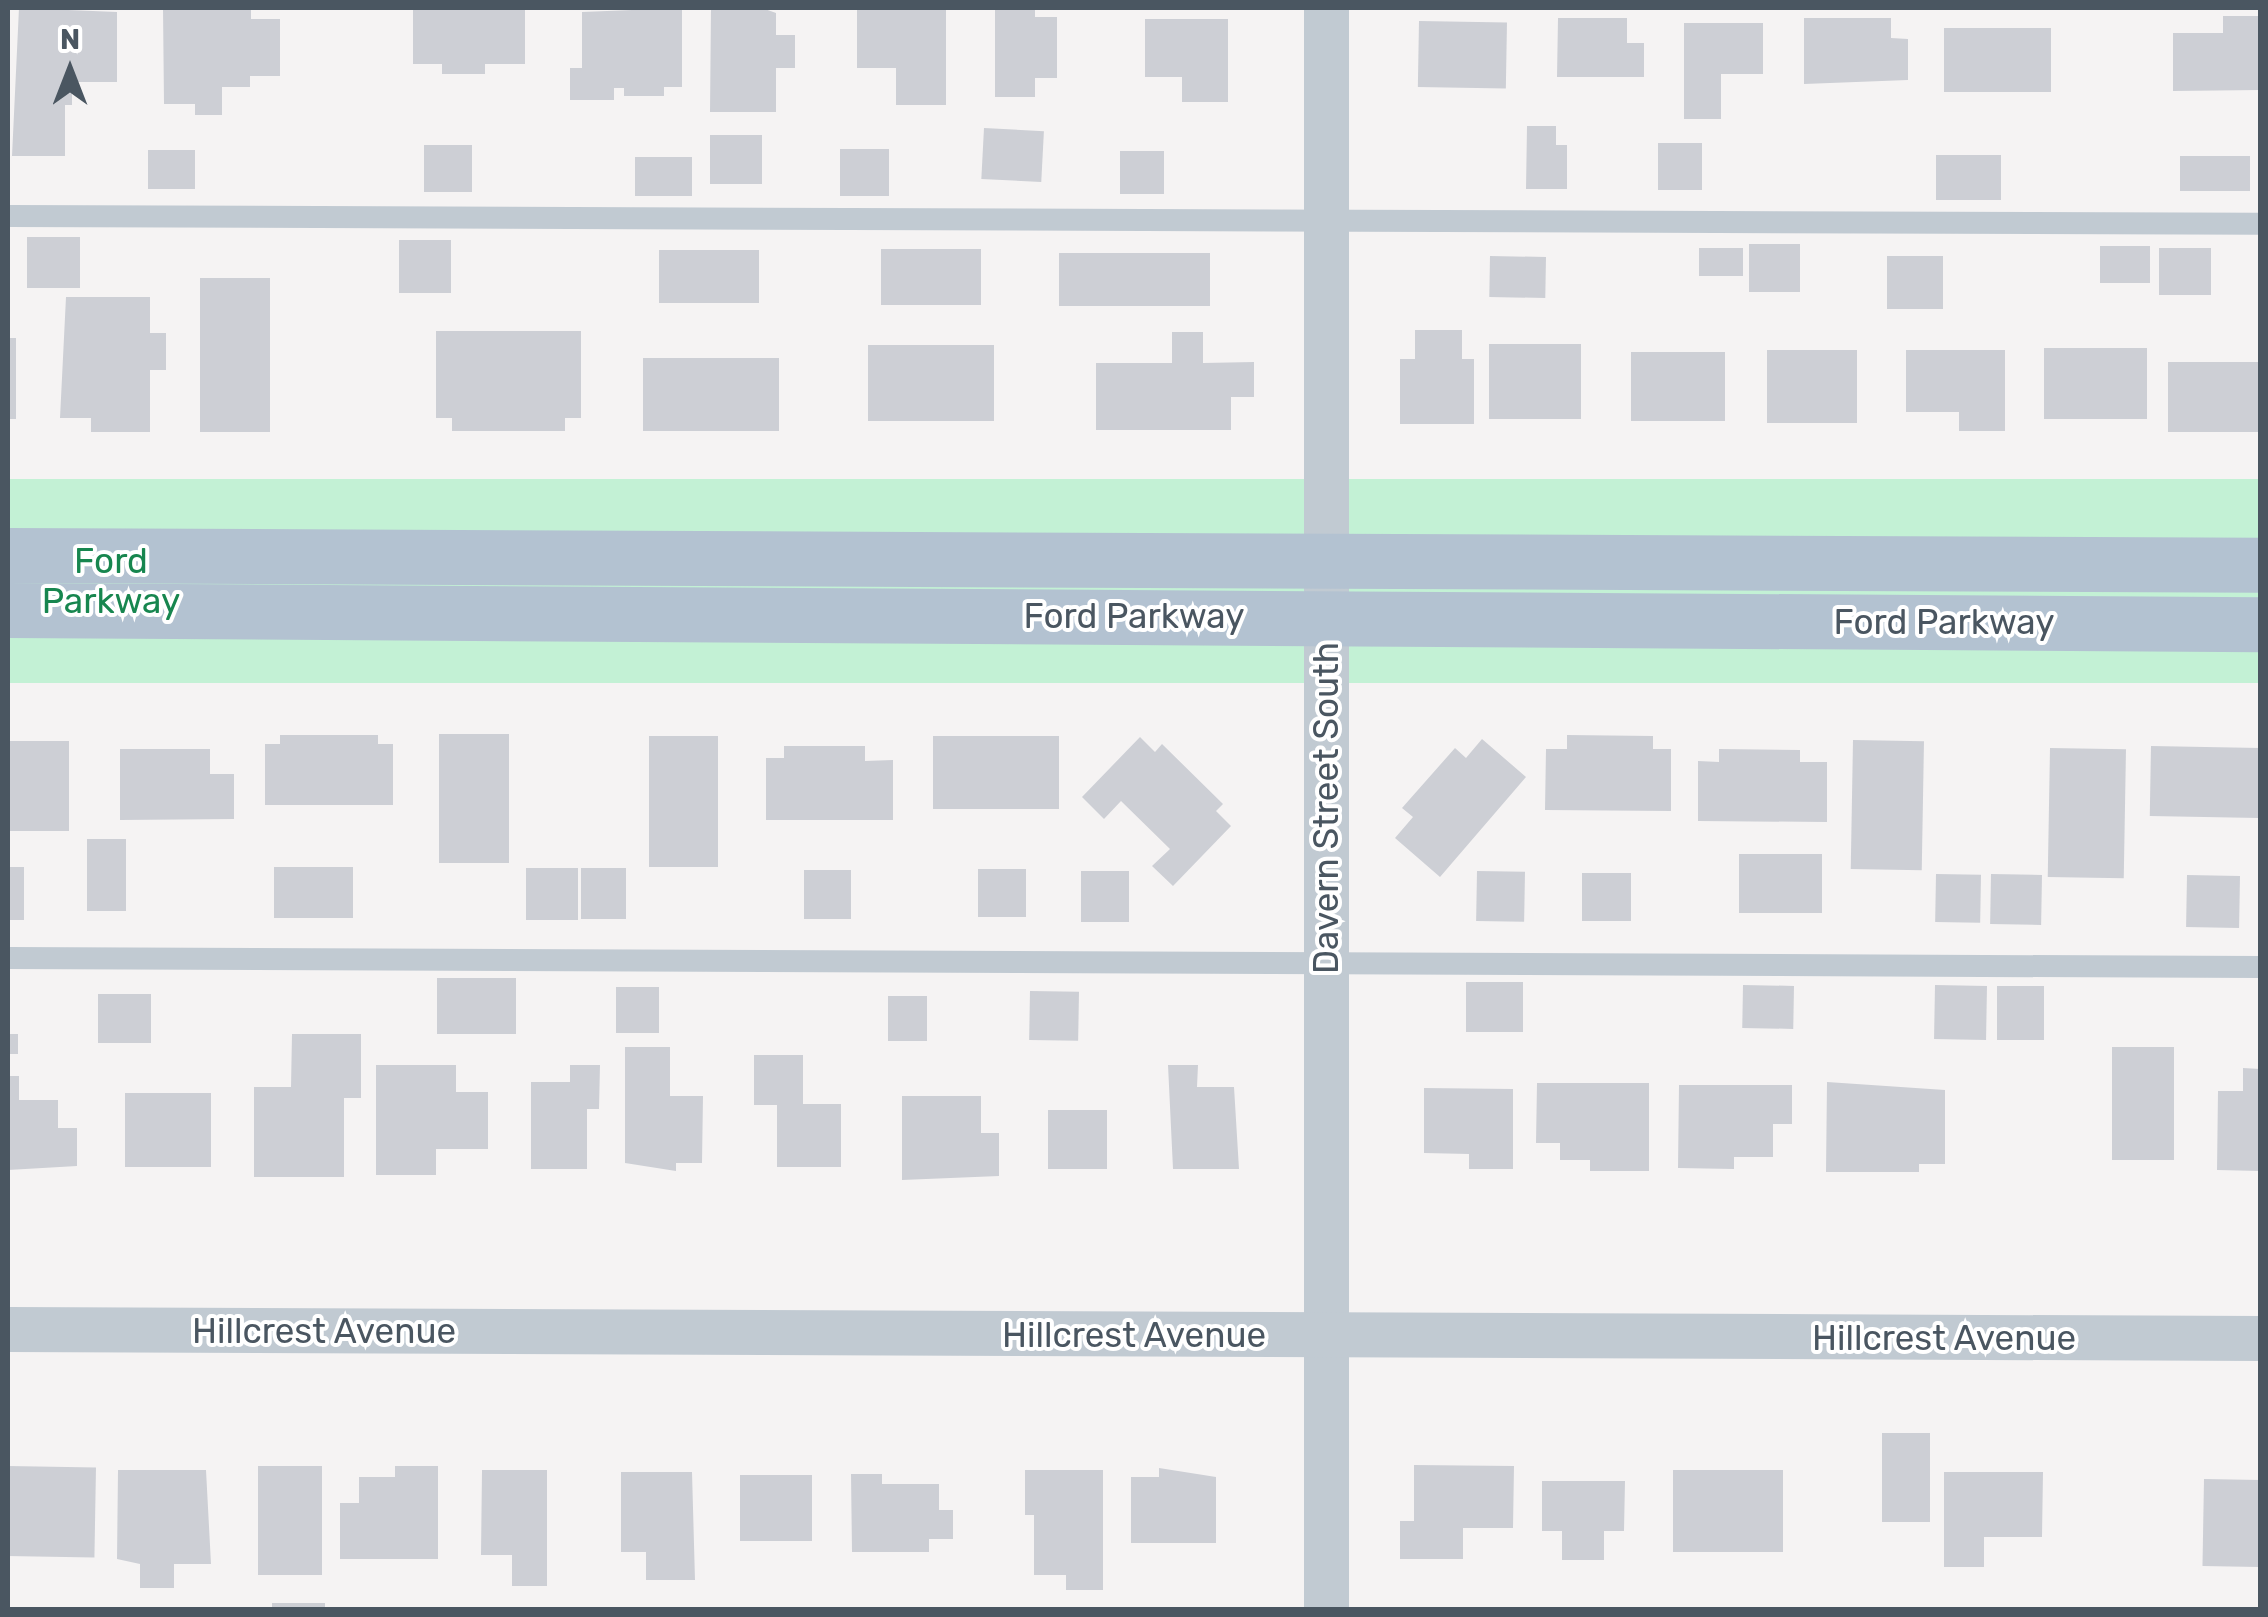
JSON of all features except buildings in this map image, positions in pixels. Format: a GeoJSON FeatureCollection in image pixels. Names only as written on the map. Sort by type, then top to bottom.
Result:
{"type":"FeatureCollection","features":[{"type":"Feature","properties":{"kind":"main road","name":"Ford Parkway"},"geometry":{"type":"LineString","coordinates":[[8,555],[2260,565]]}},
{"type":"Feature","properties":{"kind":"main road","name":"Ford Parkway"},"geometry":{"type":"LineString","coordinates":[[8,610],[2260,624]]}},
{"type":"Feature","properties":{"kind":"street","name":"Davern Street South"},"geometry":{"type":"LineString","coordinates":[[1326,8],[1326,1610]]}},
{"type":"Feature","properties":{"kind":"street","name":"Hillcrest Avenue"},"geometry":{"type":"LineString","coordinates":[[8,1329],[2260,1338]]}},
{"type":"Feature","properties":{"kind":"lane"},"geometry":{"type":"LineString","coordinates":[[8,216],[2260,224]]}},
{"type":"Feature","properties":{"kind":"lane"},"geometry":{"type":"LineString","coordinates":[[8,958],[2260,967]]}},
{"type":"Feature","properties":{"kind":"green space","name":"Ford Parkway"},"geometry":{"type":"Polygon","coordinates":[[[8,479],[2260,479],[2260,683],[8,683],[8,479]]]}}]}
